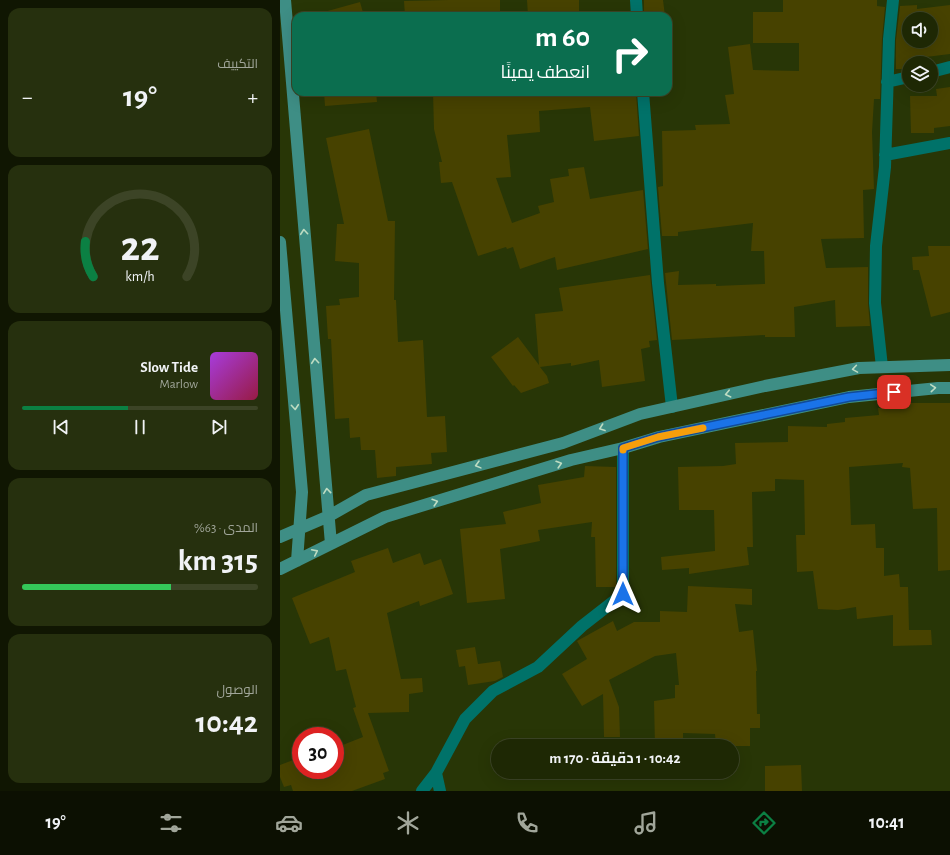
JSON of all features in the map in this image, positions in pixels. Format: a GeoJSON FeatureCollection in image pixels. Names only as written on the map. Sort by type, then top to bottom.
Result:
{"type":"FeatureCollection","features":[{"type":"Feature","properties":{"kind":"street"},"geometry":{"type":"LineString","coordinates":[[285,0],[292,85]]}},
{"type":"Feature","properties":{"kind":"street"},"geometry":{"type":"LineString","coordinates":[[636,0],[637,12]]}},
{"type":"Feature","properties":{"kind":"street"},"geometry":{"type":"LineString","coordinates":[[882,367],[875,303],[876,246],[885,155],[889,40],[893,0]]}},
{"type":"Feature","properties":{"kind":"street"},"geometry":{"type":"LineString","coordinates":[[938,70],[950,67]]}},
{"type":"Feature","properties":{"kind":"street"},"geometry":{"type":"LineString","coordinates":[[887,82],[902,79]]}},
{"type":"Feature","properties":{"kind":"street"},"geometry":{"type":"LineString","coordinates":[[293,96],[331,544]]}},
{"type":"Feature","properties":{"kind":"street"},"geometry":{"type":"LineString","coordinates":[[643,96],[658,283],[672,407]]}},
{"type":"Feature","properties":{"kind":"street"},"geometry":{"type":"LineString","coordinates":[[885,155],[950,144]]}},
{"type":"Feature","properties":{"kind":"street"},"geometry":{"type":"LineString","coordinates":[[280,242],[302,492],[298,529],[297,561]]}},
{"type":"Feature","properties":{"kind":"street"},"geometry":{"type":"LineString","coordinates":[[280,537],[329,516],[366,495],[563,443],[640,414],[765,386],[852,370],[950,364]]}},
{"type":"Feature","properties":{"kind":"street"},"geometry":{"type":"LineString","coordinates":[[280,569],[385,517],[571,460],[623,448],[658,437],[849,397],[950,388]]}},
{"type":"Feature","properties":{"kind":"street"},"geometry":{"type":"LineString","coordinates":[[422,791],[436,773],[465,719],[493,691],[538,667],[582,626],[623,594],[623,448]]}},
{"type":"Feature","properties":{"kind":"street"},"geometry":{"type":"LineString","coordinates":[[436,773],[440,791]]}},
{"type":"Feature","properties":{"kind":"building"},"geometry":{"type":"Polygon","coordinates":[[[500,0],[500,12],[405,12],[404,1],[500,0]]]}},
{"type":"Feature","properties":{"kind":"building"},"geometry":{"type":"Polygon","coordinates":[[[527,0],[579,0],[579,12],[528,12],[527,0]]]}},
{"type":"Feature","properties":{"kind":"building"},"geometry":{"type":"Polygon","coordinates":[[[644,0],[663,0],[664,12],[644,12],[644,0]]]}},
{"type":"Feature","properties":{"kind":"building"},"geometry":{"type":"Polygon","coordinates":[[[783,0],[877,0],[877,6],[885,7],[882,39],[880,99],[874,99],[872,132],[874,189],[863,190],[864,238],[821,239],[826,268],[868,267],[868,303],[870,326],[836,327],[835,300],[794,307],[795,337],[765,337],[765,335],[672,340],[665,273],[679,271],[678,285],[716,284],[716,286],[765,284],[764,251],[751,251],[753,223],[678,232],[678,236],[662,236],[658,187],[663,186],[662,131],[696,130],[695,125],[730,124],[725,95],[734,94],[728,47],[750,44],[753,70],[799,71],[799,43],[753,43],[753,12],[783,12],[783,0]]]}},
{"type":"Feature","properties":{"kind":"building"},"geometry":{"type":"Polygon","coordinates":[[[360,2],[363,12],[324,12],[360,2]]]}},
{"type":"Feature","properties":{"kind":"building"},"geometry":{"type":"Polygon","coordinates":[[[917,5],[917,9],[950,5],[950,54],[934,56],[902,56],[902,69],[896,69],[896,40],[900,6],[917,5]]]}},
{"type":"Feature","properties":{"kind":"building"},"geometry":{"type":"Polygon","coordinates":[[[950,87],[950,126],[934,128],[934,133],[911,133],[910,96],[937,96],[938,89],[950,87]]]}},
{"type":"Feature","properties":{"kind":"building"},"geometry":{"type":"Polygon","coordinates":[[[324,96],[376,96],[377,102],[325,106],[324,96]]]}},
{"type":"Feature","properties":{"kind":"building"},"geometry":{"type":"Polygon","coordinates":[[[433,96],[636,96],[639,136],[594,141],[590,107],[539,111],[540,132],[507,135],[511,177],[496,178],[512,223],[540,213],[538,206],[554,202],[550,179],[569,176],[568,169],[584,167],[590,199],[643,190],[648,249],[557,270],[555,257],[520,269],[513,247],[507,249],[506,247],[478,256],[452,182],[441,183],[439,162],[442,162],[434,129],[433,96]]]}},
{"type":"Feature","properties":{"kind":"building"},"geometry":{"type":"Polygon","coordinates":[[[369,129],[388,221],[395,221],[394,300],[396,300],[398,342],[423,340],[427,417],[445,416],[447,452],[431,453],[432,464],[396,467],[396,476],[377,478],[375,450],[361,450],[360,437],[350,438],[349,418],[335,419],[331,339],[328,339],[326,306],[340,305],[339,299],[359,297],[359,263],[335,261],[337,224],[344,224],[326,138],[369,129]]]}},
{"type":"Feature","properties":{"kind":"building"},"geometry":{"type":"Polygon","coordinates":[[[928,246],[950,246],[950,312],[931,317],[919,270],[913,270],[912,257],[929,256],[928,246]]]}},
{"type":"Feature","properties":{"kind":"building"},"geometry":{"type":"Polygon","coordinates":[[[650,275],[657,340],[649,341],[650,347],[641,349],[645,381],[602,387],[599,360],[571,366],[571,363],[540,367],[547,376],[549,383],[521,393],[514,385],[513,386],[491,357],[518,337],[539,365],[535,314],[563,311],[559,288],[650,275]]]}},
{"type":"Feature","properties":{"kind":"building"},"geometry":{"type":"Polygon","coordinates":[[[909,403],[950,403],[950,570],[938,571],[937,508],[913,509],[910,468],[902,467],[903,463],[849,467],[851,525],[875,524],[876,548],[884,548],[884,576],[899,574],[900,587],[908,587],[909,630],[931,630],[932,645],[893,646],[893,615],[857,619],[856,607],[838,610],[818,609],[813,571],[797,572],[796,535],[805,535],[804,480],[775,479],[775,491],[752,492],[753,547],[747,547],[749,565],[689,574],[689,568],[662,570],[661,557],[715,551],[714,510],[679,510],[678,467],[723,466],[736,464],[735,443],[788,442],[788,426],[827,427],[827,424],[845,422],[845,418],[879,415],[878,408],[909,406],[909,403]]]}},
{"type":"Feature","properties":{"kind":"building"},"geometry":{"type":"Polygon","coordinates":[[[585,466],[616,467],[616,587],[596,587],[595,537],[591,537],[592,522],[538,530],[540,541],[500,549],[505,599],[467,603],[460,529],[506,524],[503,512],[541,503],[538,485],[584,477],[585,466]]]}},
{"type":"Feature","properties":{"kind":"building"},"geometry":{"type":"Polygon","coordinates":[[[388,548],[393,563],[420,553],[424,565],[441,559],[453,594],[420,606],[419,601],[387,613],[401,679],[422,678],[423,692],[409,694],[409,712],[368,713],[389,771],[383,773],[385,779],[352,791],[293,791],[291,785],[284,787],[280,777],[280,765],[292,760],[292,779],[344,779],[344,744],[363,737],[353,708],[356,707],[346,669],[336,671],[329,637],[310,644],[292,598],[355,572],[351,561],[388,548]]]}},
{"type":"Feature","properties":{"kind":"building"},"geometry":{"type":"Polygon","coordinates":[[[688,586],[752,589],[752,605],[735,604],[739,632],[753,630],[757,671],[757,714],[760,714],[760,728],[750,728],[750,746],[739,746],[739,739],[715,739],[715,734],[683,733],[683,739],[655,739],[654,701],[675,698],[675,685],[679,685],[676,653],[655,656],[609,680],[619,707],[620,737],[604,737],[603,694],[582,706],[562,674],[587,659],[577,641],[613,621],[617,631],[634,622],[660,622],[660,611],[687,612],[688,586]]]}},
{"type":"Feature","properties":{"kind":"building"},"geometry":{"type":"Polygon","coordinates":[[[475,647],[478,664],[500,661],[503,677],[495,681],[468,685],[465,666],[459,667],[456,650],[475,647]]]}},
{"type":"Feature","properties":{"kind":"building"},"geometry":{"type":"Polygon","coordinates":[[[801,765],[802,791],[765,791],[765,766],[801,765]]]}},
{"type":"Feature","properties":{"kind":"slow traffic"},"geometry":{"type":"LineString","coordinates":[[623,450],[623,448],[658,437],[703,428]]}},
{"type":"Feature","properties":{"kind":"route"},"geometry":{"type":"LineString","coordinates":[[623,594],[623,448],[658,437],[849,397],[894,392]]}}]}
